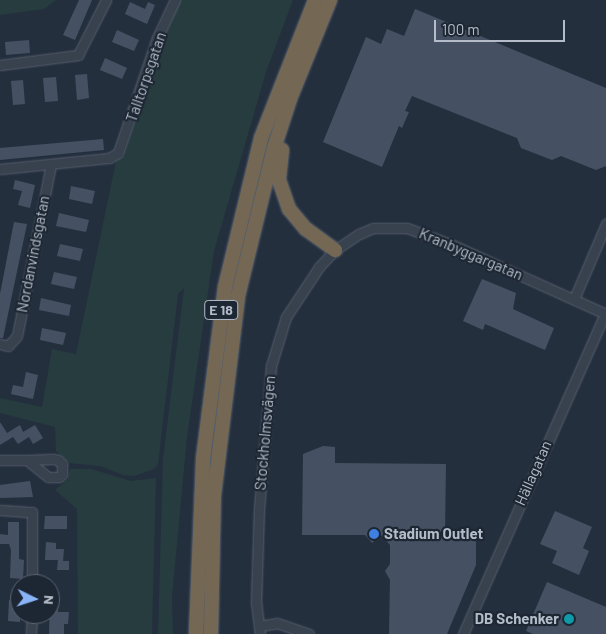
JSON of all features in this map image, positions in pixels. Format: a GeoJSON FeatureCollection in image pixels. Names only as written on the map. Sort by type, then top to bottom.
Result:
{"type":"FeatureCollection","features":[{"type":"Feature","properties":{"kind":"highway","name":"E 18"},"geometry":{"type":"LineString","coordinates":[[196,634],[203,459],[225,287],[262,138],[314,0]]}},
{"type":"Feature","properties":{"kind":"highway","name":"E 18"},"geometry":{"type":"LineString","coordinates":[[211,634],[214,495],[229,350],[254,223],[287,107],[330,0]]}},
{"type":"Feature","properties":{"kind":"highway","name":"E 18"},"geometry":{"type":"LineString","coordinates":[[308,54],[309,66],[282,149],[279,180],[284,200],[295,218],[326,246],[336,250]]}},
{"type":"Feature","properties":{"kind":"street"},"geometry":{"type":"LineString","coordinates":[[0,65],[78,55],[106,0]]}},
{"type":"Feature","properties":{"kind":"street","name":"Talltorpsgatan"},"geometry":{"type":"LineString","coordinates":[[50,165],[109,158],[118,153],[158,38],[175,0]]}},
{"type":"Feature","properties":{"kind":"street"},"geometry":{"type":"LineString","coordinates":[[0,169],[50,165]]}},
{"type":"Feature","properties":{"kind":"street","name":"Nordanvindsgatan"},"geometry":{"type":"LineString","coordinates":[[0,344],[13,343],[50,165]]}},
{"type":"Feature","properties":{"kind":"street"},"geometry":{"type":"LineString","coordinates":[[574,299],[606,224]]}},
{"type":"Feature","properties":{"kind":"street","name":"Kranbyggargatan"},"geometry":{"type":"LineString","coordinates":[[336,250],[359,234],[373,228],[407,228],[606,313]]}},
{"type":"Feature","properties":{"kind":"street","name":"Stockholmsvägen"},"geometry":{"type":"LineString","coordinates":[[259,630],[256,603],[260,509],[271,366],[286,317],[319,267],[336,250]]}},
{"type":"Feature","properties":{"kind":"street","name":"Hällagatan"},"geometry":{"type":"LineString","coordinates":[[463,634],[606,313]]}},
{"type":"Feature","properties":{"kind":"street"},"geometry":{"type":"LineString","coordinates":[[0,460],[27,460]]}},
{"type":"Feature","properties":{"kind":"street"},"geometry":{"type":"LineString","coordinates":[[0,510],[32,512],[32,574]]}},
{"type":"Feature","properties":{"kind":"street"},"geometry":{"type":"LineString","coordinates":[[259,630],[277,623],[309,634]]}},
{"type":"Feature","properties":{"kind":"green space"},"geometry":{"type":"Polygon","coordinates":[[[0,0],[56,0],[44,9],[0,15],[0,0]]]}},
{"type":"Feature","properties":{"kind":"green space"},"geometry":{"type":"Polygon","coordinates":[[[180,0],[293,0],[266,72],[214,251],[187,437],[172,597],[173,634],[158,634],[163,459],[184,288],[178,294],[158,464],[154,469],[134,476],[123,475],[100,466],[70,463],[56,451],[55,427],[0,413],[0,398],[42,407],[52,349],[76,354],[116,161],[124,156],[150,73],[180,0]]]}},
{"type":"Feature","properties":{"kind":"green space"},"geometry":{"type":"Polygon","coordinates":[[[70,469],[91,469],[131,481],[156,478],[152,634],[78,634],[77,509],[55,490],[67,480],[70,469]]]}},
{"type":"Feature","properties":{"kind":"building"},"geometry":{"type":"Polygon","coordinates":[[[79,0],[92,0],[75,40],[63,35],[79,0]]]}},
{"type":"Feature","properties":{"kind":"building"},"geometry":{"type":"Polygon","coordinates":[[[130,2],[145,9],[148,2],[155,5],[147,24],[125,14],[130,2]]]}},
{"type":"Feature","properties":{"kind":"building"},"geometry":{"type":"Polygon","coordinates":[[[415,9],[606,88],[606,166],[596,170],[561,156],[552,160],[521,148],[517,138],[412,96],[405,111],[409,112],[402,128],[399,126],[382,167],[323,142],[366,37],[381,44],[387,29],[404,36],[415,9]]]}},
{"type":"Feature","properties":{"kind":"building"},"geometry":{"type":"Polygon","coordinates":[[[117,30],[139,40],[134,51],[112,42],[117,30]]]}},
{"type":"Feature","properties":{"kind":"building"},"geometry":{"type":"Polygon","coordinates":[[[29,40],[30,53],[6,55],[5,42],[29,40]]]}},
{"type":"Feature","properties":{"kind":"building"},"geometry":{"type":"Polygon","coordinates":[[[105,58],[127,68],[122,79],[100,70],[105,58]]]}},
{"type":"Feature","properties":{"kind":"building"},"geometry":{"type":"Polygon","coordinates":[[[87,74],[89,98],[77,100],[75,75],[87,74]]]}},
{"type":"Feature","properties":{"kind":"building"},"geometry":{"type":"Polygon","coordinates":[[[56,77],[58,101],[45,102],[43,78],[56,77]]]}},
{"type":"Feature","properties":{"kind":"building"},"geometry":{"type":"Polygon","coordinates":[[[23,80],[25,104],[13,105],[11,81],[23,80]]]}},
{"type":"Feature","properties":{"kind":"building"},"geometry":{"type":"Polygon","coordinates":[[[103,139],[104,150],[0,160],[0,148],[103,139]]]}},
{"type":"Feature","properties":{"kind":"building"},"geometry":{"type":"Polygon","coordinates":[[[15,180],[35,185],[30,208],[18,205],[22,191],[13,189],[15,180]]]}},
{"type":"Feature","properties":{"kind":"building"},"geometry":{"type":"Polygon","coordinates":[[[71,186],[95,191],[92,204],[69,199],[71,186]]]}},
{"type":"Feature","properties":{"kind":"building"},"geometry":{"type":"Polygon","coordinates":[[[59,213],[89,220],[86,232],[56,226],[59,213]]]}},
{"type":"Feature","properties":{"kind":"building"},"geometry":{"type":"Polygon","coordinates":[[[14,222],[27,224],[3,338],[0,338],[0,294],[14,222]]]}},
{"type":"Feature","properties":{"kind":"building"},"geometry":{"type":"Polygon","coordinates":[[[60,244],[83,249],[80,261],[57,256],[60,244]]]}},
{"type":"Feature","properties":{"kind":"building"},"geometry":{"type":"Polygon","coordinates":[[[54,272],[77,277],[74,289],[51,284],[54,272]]]}},
{"type":"Feature","properties":{"kind":"building"},"geometry":{"type":"Polygon","coordinates":[[[482,279],[516,293],[513,309],[554,328],[545,350],[485,324],[483,330],[463,321],[482,279]]]}},
{"type":"Feature","properties":{"kind":"building"},"geometry":{"type":"Polygon","coordinates":[[[41,298],[71,305],[69,316],[39,310],[41,298]]]}},
{"type":"Feature","properties":{"kind":"building"},"geometry":{"type":"Polygon","coordinates":[[[42,328],[66,333],[63,345],[40,340],[42,328]]]}},
{"type":"Feature","properties":{"kind":"building"},"geometry":{"type":"Polygon","coordinates":[[[26,372],[38,375],[33,399],[11,394],[13,385],[23,387],[26,372]]]}},
{"type":"Feature","properties":{"kind":"building"},"geometry":{"type":"Polygon","coordinates":[[[0,422],[7,433],[20,425],[23,432],[35,425],[43,438],[33,444],[29,437],[18,444],[13,437],[0,445],[0,422]]]}},
{"type":"Feature","properties":{"kind":"building"},"geometry":{"type":"Polygon","coordinates":[[[323,446],[335,447],[335,463],[446,464],[445,536],[476,536],[476,565],[447,634],[389,634],[390,580],[385,571],[390,564],[390,545],[381,535],[372,543],[365,535],[302,535],[303,454],[323,446]]]}},
{"type":"Feature","properties":{"kind":"building"},"geometry":{"type":"Polygon","coordinates":[[[30,481],[33,497],[0,498],[0,485],[30,481]]]}},
{"type":"Feature","properties":{"kind":"building"},"geometry":{"type":"Polygon","coordinates":[[[555,511],[592,527],[583,548],[589,551],[579,575],[552,563],[557,551],[540,544],[555,511]]]}},
{"type":"Feature","properties":{"kind":"building"},"geometry":{"type":"Polygon","coordinates":[[[45,516],[67,516],[67,529],[44,529],[45,516]]]}},
{"type":"Feature","properties":{"kind":"building"},"geometry":{"type":"Polygon","coordinates":[[[8,522],[19,522],[19,559],[24,560],[23,574],[10,574],[11,550],[9,544],[0,544],[0,534],[8,535],[8,522]]]}},
{"type":"Feature","properties":{"kind":"building"},"geometry":{"type":"Polygon","coordinates":[[[46,542],[56,543],[56,549],[64,549],[63,561],[69,561],[69,570],[57,570],[58,560],[45,560],[46,542]]]}},
{"type":"Feature","properties":{"kind":"building","name":"DB Schenker"},"geometry":{"type":"Polygon","coordinates":[[[547,582],[606,607],[606,634],[533,634],[526,631],[547,582]]]}},
{"type":"Feature","properties":{"kind":"building"},"geometry":{"type":"Polygon","coordinates":[[[9,600],[10,621],[8,621],[9,600]]]}},
{"type":"Feature","properties":{"kind":"building"},"geometry":{"type":"Polygon","coordinates":[[[60,612],[69,612],[68,624],[64,624],[64,634],[49,634],[49,624],[60,624],[60,612]]]}},
{"type":"Feature","properties":{"kind":"place","name":"Stadium Outlet"},"geometry":{"type":"Point","coordinates":[374,534]}},
{"type":"Feature","properties":{"kind":"place","name":"DB Schenker"},"geometry":{"type":"Point","coordinates":[569,619]}}]}
